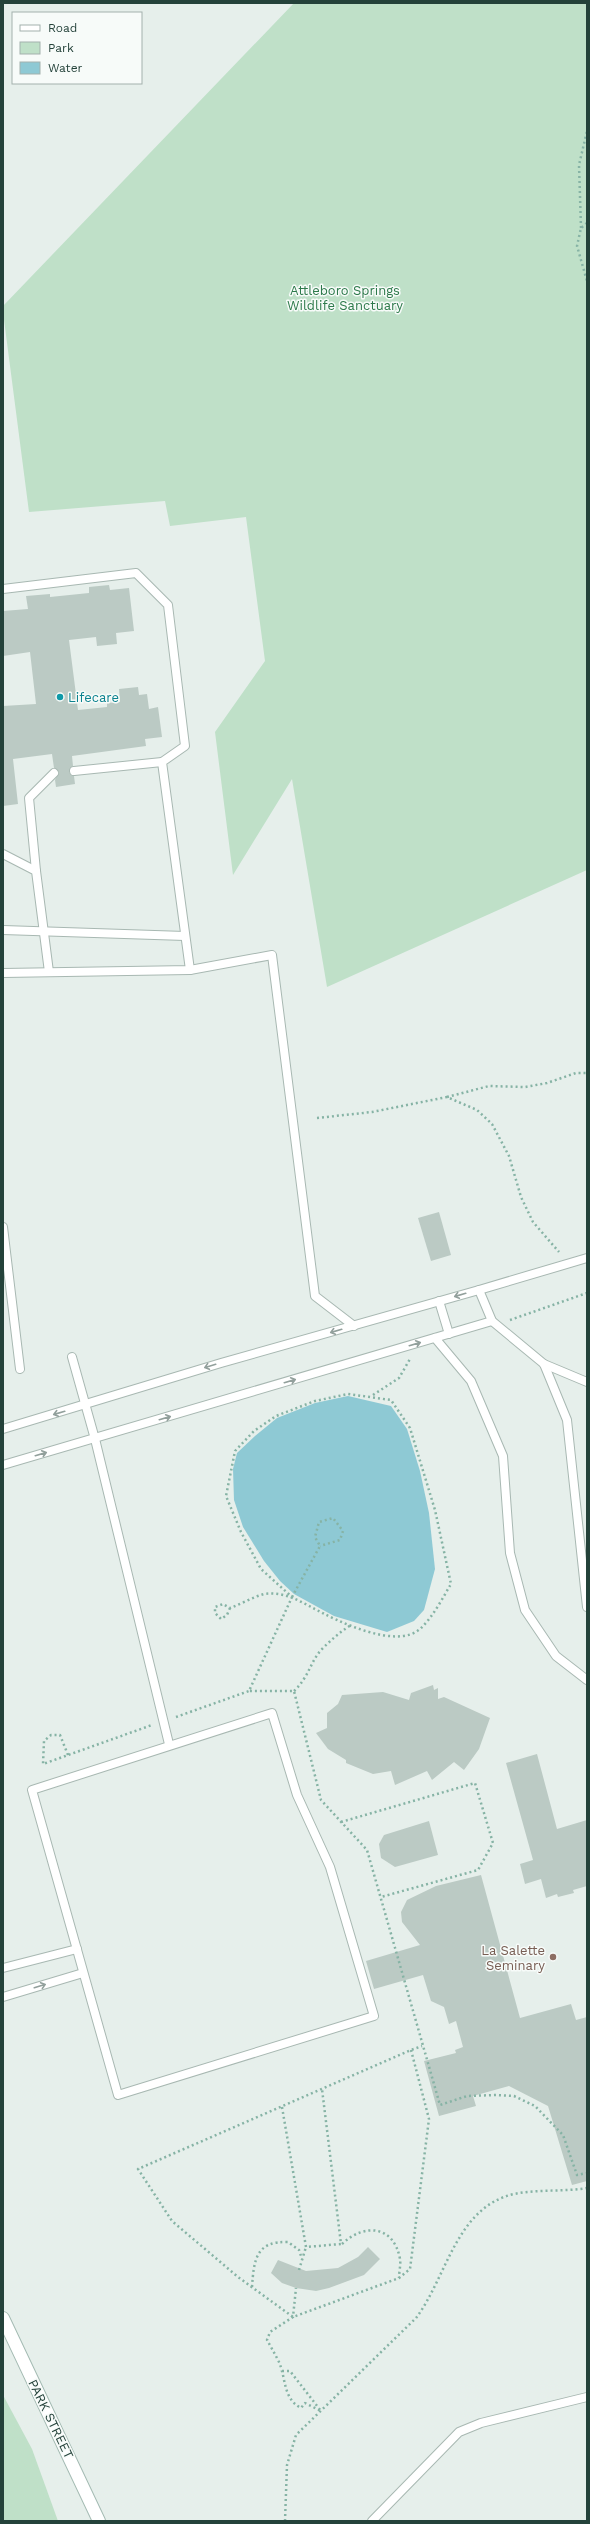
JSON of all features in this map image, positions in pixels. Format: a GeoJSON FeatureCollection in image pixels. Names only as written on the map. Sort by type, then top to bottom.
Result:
{"type":"FeatureCollection","features":[{"type":"Feature","properties":{"kind":"main road","name":"PARK STREET"},"geometry":{"type":"LineString","coordinates":[[3,2318],[99,2521]]}},
{"type":"Feature","properties":{"kind":"lane"},"geometry":{"type":"LineString","coordinates":[[3,589],[136,573],[168,605],[185,746],[162,762],[74,771]]}},
{"type":"Feature","properties":{"kind":"lane"},"geometry":{"type":"LineString","coordinates":[[162,762],[190,970]]}},
{"type":"Feature","properties":{"kind":"lane"},"geometry":{"type":"LineString","coordinates":[[49,972],[36,871],[29,798],[54,773]]}},
{"type":"Feature","properties":{"kind":"lane"},"geometry":{"type":"LineString","coordinates":[[3,854],[36,871]]}},
{"type":"Feature","properties":{"kind":"lane"},"geometry":{"type":"LineString","coordinates":[[3,930],[185,936]]}},
{"type":"Feature","properties":{"kind":"lane"},"geometry":{"type":"LineString","coordinates":[[3,973],[190,970],[272,955],[316,1296],[354,1326]]}},
{"type":"Feature","properties":{"kind":"lane"},"geometry":{"type":"LineString","coordinates":[[3,1227],[20,1370]]}},
{"type":"Feature","properties":{"kind":"lane"},"geometry":{"type":"LineString","coordinates":[[3,1429],[221,1363],[587,1258]]}},
{"type":"Feature","properties":{"kind":"lane"},"geometry":{"type":"LineString","coordinates":[[478,1290],[492,1321],[544,1364],[587,1382]]}},
{"type":"Feature","properties":{"kind":"lane"},"geometry":{"type":"LineString","coordinates":[[439,1301],[449,1334]]}},
{"type":"Feature","properties":{"kind":"lane"},"geometry":{"type":"LineString","coordinates":[[3,1465],[492,1321]]}},
{"type":"Feature","properties":{"kind":"lane"},"geometry":{"type":"LineString","coordinates":[[435,1338],[471,1381],[503,1456],[510,1553],[525,1610],[556,1656],[587,1680]]}},
{"type":"Feature","properties":{"kind":"lane"},"geometry":{"type":"LineString","coordinates":[[72,1357],[95,1439],[169,1744]]}},
{"type":"Feature","properties":{"kind":"lane"},"geometry":{"type":"LineString","coordinates":[[544,1364],[567,1420],[587,1607]]}},
{"type":"Feature","properties":{"kind":"lane"},"geometry":{"type":"LineString","coordinates":[[272,1713],[297,1795],[330,1867],[374,2016],[118,2095],[32,1790],[169,1744],[272,1713]]}},
{"type":"Feature","properties":{"kind":"lane"},"geometry":{"type":"LineString","coordinates":[[3,1968],[77,1949]]}},
{"type":"Feature","properties":{"kind":"lane"},"geometry":{"type":"LineString","coordinates":[[3,1997],[83,1973]]}},
{"type":"Feature","properties":{"kind":"lane"},"geometry":{"type":"LineString","coordinates":[[372,2521],[412,2482],[459,2432],[494,2420],[587,2397]]}},
{"type":"Feature","properties":{"kind":"path"},"geometry":{"type":"LineString","coordinates":[[587,131],[580,165],[581,228],[577,246],[587,281]]}},
{"type":"Feature","properties":{"kind":"path"},"geometry":{"type":"LineString","coordinates":[[581,228],[587,223]]}},
{"type":"Feature","properties":{"kind":"path"},"geometry":{"type":"LineString","coordinates":[[317,1118],[372,1112],[446,1097],[489,1086],[525,1087],[547,1083],[576,1073],[587,1073]]}},
{"type":"Feature","properties":{"kind":"path"},"geometry":{"type":"LineString","coordinates":[[446,1097],[477,1110],[492,1124],[509,1156],[521,1196],[533,1222],[569,1264]]}},
{"type":"Feature","properties":{"kind":"path"},"geometry":{"type":"LineString","coordinates":[[492,1321],[517,1320],[530,1312],[587,1293]]}},
{"type":"Feature","properties":{"kind":"path"},"geometry":{"type":"LineString","coordinates":[[373,1396],[399,1378],[414,1354]]}},
{"type":"Feature","properties":{"kind":"path"},"geometry":{"type":"LineString","coordinates":[[348,1394],[373,1396],[391,1400],[410,1428],[435,1510],[451,1584],[436,1608],[419,1630],[403,1635],[386,1636],[351,1625],[334,1619],[292,1597],[261,1569],[241,1532],[226,1496],[235,1451],[254,1431],[276,1416],[315,1401],[348,1394]]}},
{"type":"Feature","properties":{"kind":"path"},"geometry":{"type":"LineString","coordinates":[[249,1691],[292,1597],[320,1546],[340,1540],[343,1531],[333,1518],[319,1522],[315,1530],[315,1537],[320,1546]]}},
{"type":"Feature","properties":{"kind":"path"},"geometry":{"type":"LineString","coordinates":[[230,1608],[223,1604],[215,1607],[215,1613],[221,1619],[227,1615],[230,1608],[264,1594],[292,1597]]}},
{"type":"Feature","properties":{"kind":"path"},"geometry":{"type":"LineString","coordinates":[[68,1755],[60,1735],[51,1735],[44,1741],[43,1764],[249,1691],[294,1691],[305,1681],[322,1650],[351,1625]]}},
{"type":"Feature","properties":{"kind":"path"},"geometry":{"type":"LineString","coordinates":[[294,1691],[321,1800],[367,1850],[440,2105],[466,2096],[514,2096],[535,2106],[563,2135],[577,2175],[587,2173]]}},
{"type":"Feature","properties":{"kind":"path"},"geometry":{"type":"LineString","coordinates":[[341,1822],[475,1783],[494,1843],[478,1870],[381,1897]]}},
{"type":"Feature","properties":{"kind":"path"},"geometry":{"type":"LineString","coordinates":[[293,2317],[252,2287],[172,2222],[138,2169],[422,2046]]}},
{"type":"Feature","properties":{"kind":"path"},"geometry":{"type":"LineString","coordinates":[[321,2411],[305,2403],[301,2408],[296,2405],[282,2381],[282,2371],[267,2340],[270,2332],[293,2317],[399,2278],[410,2269],[429,2119],[411,2050]]}},
{"type":"Feature","properties":{"kind":"path"},"geometry":{"type":"LineString","coordinates":[[322,2089],[341,2244]]}},
{"type":"Feature","properties":{"kind":"path"},"geometry":{"type":"LineString","coordinates":[[282,2107],[306,2247],[299,2270]]}},
{"type":"Feature","properties":{"kind":"path"},"geometry":{"type":"LineString","coordinates":[[285,2521],[287,2465],[296,2435],[416,2318],[428,2303],[448,2255],[482,2208],[514,2194],[587,2188]]}},
{"type":"Feature","properties":{"kind":"path"},"geometry":{"type":"LineString","coordinates":[[306,2247],[341,2244],[358,2232],[370,2229],[380,2232],[390,2238],[401,2260],[399,2278]]}},
{"type":"Feature","properties":{"kind":"path"},"geometry":{"type":"LineString","coordinates":[[252,2287],[255,2262],[259,2252],[267,2244],[288,2242],[299,2250],[302,2259]]}},
{"type":"Feature","properties":{"kind":"path"},"geometry":{"type":"LineString","coordinates":[[293,2317],[296,2288]]}},
{"type":"Feature","properties":{"kind":"path"},"geometry":{"type":"LineString","coordinates":[[282,2371],[290,2371],[321,2411]]}},
{"type":"Feature","properties":{"kind":"green space","name":"Attleboro Springs Wildlife Sanctuary"},"geometry":{"type":"Polygon","coordinates":[[[294,3],[587,3],[587,870],[327,987],[292,779],[233,875],[215,732],[265,661],[246,517],[170,526],[165,501],[29,512],[3,312],[3,306],[294,3]]]}},
{"type":"Feature","properties":{"kind":"green space"},"geometry":{"type":"Polygon","coordinates":[[[3,2395],[32,2449],[58,2521],[3,2521],[3,2395]]]}},
{"type":"Feature","properties":{"kind":"water"},"geometry":{"type":"Polygon","coordinates":[[[348,1396],[391,1406],[407,1429],[420,1471],[429,1513],[435,1569],[424,1610],[414,1621],[387,1632],[334,1616],[294,1594],[280,1581],[264,1561],[243,1527],[234,1500],[233,1469],[237,1453],[255,1436],[277,1418],[315,1403],[348,1396]]]}},
{"type":"Feature","properties":{"kind":"building","name":"Lifecare"},"geometry":{"type":"Polygon","coordinates":[[[109,585],[110,590],[129,588],[134,631],[116,633],[117,644],[97,646],[96,637],[69,640],[78,710],[107,707],[107,703],[120,702],[119,689],[138,687],[139,695],[147,694],[149,709],[158,707],[162,737],[145,739],[146,746],[72,756],[73,766],[69,772],[74,776],[75,784],[56,787],[55,780],[59,772],[54,768],[52,754],[13,759],[18,804],[3,806],[3,706],[36,704],[30,652],[3,656],[3,611],[28,609],[26,596],[50,594],[50,597],[89,593],[89,587],[109,585]]]}},
{"type":"Feature","properties":{"kind":"building"},"geometry":{"type":"Polygon","coordinates":[[[439,1212],[451,1255],[431,1261],[418,1218],[439,1212]]]}},
{"type":"Feature","properties":{"kind":"building"},"geometry":{"type":"Polygon","coordinates":[[[433,1685],[434,1690],[438,1688],[438,1699],[444,1697],[490,1718],[479,1749],[464,1770],[454,1762],[432,1780],[427,1771],[395,1785],[391,1771],[373,1774],[346,1763],[346,1760],[328,1749],[316,1733],[327,1728],[327,1713],[338,1704],[342,1695],[383,1692],[409,1700],[411,1693],[433,1685]]]}},
{"type":"Feature","properties":{"kind":"building"},"geometry":{"type":"Polygon","coordinates":[[[537,1754],[557,1829],[587,1820],[587,1886],[573,1890],[574,1893],[558,1897],[557,1894],[546,1898],[541,1879],[525,1884],[520,1864],[533,1860],[506,1763],[537,1754]]]}},
{"type":"Feature","properties":{"kind":"building"},"geometry":{"type":"Polygon","coordinates":[[[429,1821],[438,1855],[395,1867],[381,1858],[379,1844],[384,1835],[429,1821]]]}},
{"type":"Feature","properties":{"kind":"building"},"geometry":{"type":"Polygon","coordinates":[[[481,1875],[520,2018],[571,2004],[576,2020],[587,2017],[587,2181],[572,2185],[548,2106],[509,2086],[473,2096],[476,2106],[439,2116],[424,2061],[456,2053],[455,2050],[463,2047],[456,2021],[449,2024],[444,2007],[431,2001],[423,1975],[374,1989],[366,1961],[420,1945],[402,1922],[401,1912],[407,1900],[436,1886],[481,1875]]]}},
{"type":"Feature","properties":{"kind":"building"},"geometry":{"type":"Polygon","coordinates":[[[368,2247],[380,2259],[364,2275],[329,2288],[316,2291],[296,2288],[282,2283],[271,2273],[278,2260],[306,2271],[338,2268],[358,2257],[368,2247]]]}},
{"type":"Feature","properties":{"kind":"place","name":"Lifecare"},"geometry":{"type":"Point","coordinates":[60,697]}},
{"type":"Feature","properties":{"kind":"place","name":"La Salette Seminary"},"geometry":{"type":"Point","coordinates":[553,1957]}}]}
